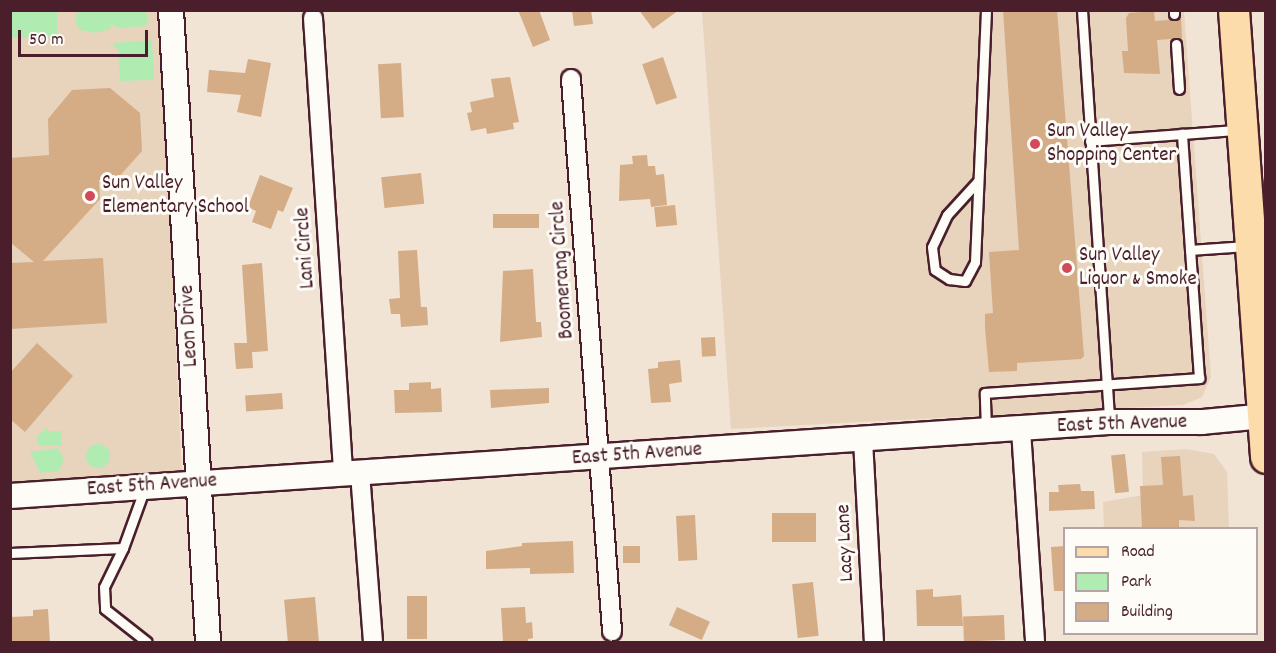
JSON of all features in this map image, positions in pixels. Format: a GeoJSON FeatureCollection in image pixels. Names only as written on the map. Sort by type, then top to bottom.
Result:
{"type":"FeatureCollection","features":[{"type":"Feature","properties":{"kind":"main road"},"geometry":{"type":"LineString","coordinates":[[1234,10],[1266,458]]}},
{"type":"Feature","properties":{"kind":"street","name":"Leon Drive"},"geometry":{"type":"LineString","coordinates":[[171,10],[208,642]]}},
{"type":"Feature","properties":{"kind":"street","name":"Lani Circle"},"geometry":{"type":"LineString","coordinates":[[313,18],[352,473],[373,642]]}},
{"type":"Feature","properties":{"kind":"street","name":"Boomerang Circle"},"geometry":{"type":"LineString","coordinates":[[571,79],[612,631]]}},
{"type":"Feature","properties":{"kind":"street","name":"East 5th Avenue"},"geometry":{"type":"LineString","coordinates":[[10,496],[1021,430],[1109,422],[1202,422],[1264,416]]}},
{"type":"Feature","properties":{"kind":"street"},"geometry":{"type":"LineString","coordinates":[[1021,430],[1035,642]]}},
{"type":"Feature","properties":{"kind":"street","name":"Lacy Lane"},"geometry":{"type":"LineString","coordinates":[[863,440],[874,642]]}},
{"type":"Feature","properties":{"kind":"lane"},"geometry":{"type":"LineString","coordinates":[[978,181],[947,215],[932,247],[935,270],[950,279],[965,281],[975,262],[986,10]]}},
{"type":"Feature","properties":{"kind":"lane"},"geometry":{"type":"LineString","coordinates":[[1082,10],[1109,422]]}},
{"type":"Feature","properties":{"kind":"lane"},"geometry":{"type":"LineString","coordinates":[[1176,44],[1179,89]]}},
{"type":"Feature","properties":{"kind":"lane"},"geometry":{"type":"LineString","coordinates":[[1090,141],[1243,129]]}},
{"type":"Feature","properties":{"kind":"lane"},"geometry":{"type":"LineString","coordinates":[[986,432],[985,393],[1199,378],[1182,134]]}},
{"type":"Feature","properties":{"kind":"lane"},"geometry":{"type":"LineString","coordinates":[[1190,250],[1252,246]]}},
{"type":"Feature","properties":{"kind":"lane"},"geometry":{"type":"LineString","coordinates":[[145,487],[123,548],[104,587],[105,609],[147,642]]}},
{"type":"Feature","properties":{"kind":"lane"},"geometry":{"type":"LineString","coordinates":[[10,554],[123,548]]}},
{"type":"Feature","properties":{"kind":"shaded area","name":"Sun Valley Elementary School"},"geometry":{"type":"Polygon","coordinates":[[[11,11],[160,11],[182,474],[11,484],[11,11]]]}},
{"type":"Feature","properties":{"kind":"shaded area","name":"Sun Valley Shopping Center"},"geometry":{"type":"Polygon","coordinates":[[[702,11],[1184,11],[1211,377],[1202,397],[1183,405],[731,429],[702,11]]]}},
{"type":"Feature","properties":{"kind":"shaded area"},"geometry":{"type":"Polygon","coordinates":[[[1186,449],[1214,454],[1227,472],[1229,527],[1104,527],[1103,502],[1143,495],[1142,452],[1186,449]]]}},
{"type":"Feature","properties":{"kind":"green space"},"geometry":{"type":"Polygon","coordinates":[[[10,11],[57,11],[57,38],[10,38],[10,11]]]}},
{"type":"Feature","properties":{"kind":"green space"},"geometry":{"type":"Polygon","coordinates":[[[77,11],[146,11],[148,21],[146,26],[118,28],[111,24],[110,29],[95,33],[81,30],[75,23],[77,11]]]}},
{"type":"Feature","properties":{"kind":"green space"},"geometry":{"type":"Polygon","coordinates":[[[152,40],[154,80],[120,81],[118,48],[114,48],[114,43],[152,40]]]}},
{"type":"Feature","properties":{"kind":"green space"},"geometry":{"type":"Polygon","coordinates":[[[48,427],[48,431],[62,431],[61,445],[39,446],[36,437],[48,427]]]}},
{"type":"Feature","properties":{"kind":"green space"},"geometry":{"type":"Polygon","coordinates":[[[98,444],[103,445],[109,451],[109,461],[103,467],[98,468],[93,467],[87,461],[86,456],[87,451],[93,445],[98,444]]]}},
{"type":"Feature","properties":{"kind":"green space"},"geometry":{"type":"Polygon","coordinates":[[[58,448],[64,459],[59,471],[40,473],[30,452],[58,448]]]}},
{"type":"Feature","properties":{"kind":"building"},"geometry":{"type":"Polygon","coordinates":[[[518,10],[539,10],[550,40],[533,47],[518,10]]]}},
{"type":"Feature","properties":{"kind":"building"},"geometry":{"type":"Polygon","coordinates":[[[572,10],[591,10],[593,24],[574,26],[572,10]]]}},
{"type":"Feature","properties":{"kind":"building"},"geometry":{"type":"Polygon","coordinates":[[[639,10],[679,10],[653,29],[639,10]]]}},
{"type":"Feature","properties":{"kind":"building"},"geometry":{"type":"Polygon","coordinates":[[[1003,10],[1057,10],[1084,356],[1081,359],[1017,363],[1017,371],[989,372],[985,314],[993,313],[989,252],[1019,250],[1003,10]]]}},
{"type":"Feature","properties":{"kind":"building"},"geometry":{"type":"Polygon","coordinates":[[[1154,11],[1155,21],[1181,19],[1182,38],[1157,40],[1160,74],[1124,73],[1122,51],[1128,51],[1126,18],[1129,13],[1154,11]]]}},
{"type":"Feature","properties":{"kind":"building"},"geometry":{"type":"Polygon","coordinates":[[[663,57],[677,98],[656,105],[642,64],[663,57]]]}},
{"type":"Feature","properties":{"kind":"building"},"geometry":{"type":"Polygon","coordinates":[[[248,59],[271,63],[261,117],[237,112],[241,95],[207,92],[209,70],[245,73],[248,59]]]}},
{"type":"Feature","properties":{"kind":"building"},"geometry":{"type":"Polygon","coordinates":[[[401,63],[404,117],[381,118],[378,64],[401,63]]]}},
{"type":"Feature","properties":{"kind":"building"},"geometry":{"type":"Polygon","coordinates":[[[510,77],[519,122],[513,123],[514,129],[487,134],[486,128],[471,131],[467,113],[472,112],[470,102],[494,97],[491,79],[510,77]]]}},
{"type":"Feature","properties":{"kind":"building"},"geometry":{"type":"Polygon","coordinates":[[[110,88],[140,113],[142,151],[117,179],[99,180],[100,199],[43,261],[103,258],[107,323],[10,329],[10,263],[34,262],[10,242],[10,158],[49,155],[48,119],[72,90],[110,88]]]}},
{"type":"Feature","properties":{"kind":"building"},"geometry":{"type":"Polygon","coordinates":[[[647,155],[648,166],[655,166],[656,175],[664,174],[667,205],[651,207],[650,199],[619,201],[620,165],[633,164],[632,156],[647,155]]]}},
{"type":"Feature","properties":{"kind":"building"},"geometry":{"type":"Polygon","coordinates":[[[421,173],[424,204],[384,208],[381,177],[421,173]]]}},
{"type":"Feature","properties":{"kind":"building"},"geometry":{"type":"Polygon","coordinates":[[[260,175],[293,188],[283,212],[278,210],[271,229],[252,222],[256,211],[248,207],[260,175]]]}},
{"type":"Feature","properties":{"kind":"building"},"geometry":{"type":"Polygon","coordinates":[[[675,205],[677,225],[656,227],[654,207],[675,205]]]}},
{"type":"Feature","properties":{"kind":"building"},"geometry":{"type":"Polygon","coordinates":[[[493,214],[539,214],[539,228],[493,228],[493,214]]]}},
{"type":"Feature","properties":{"kind":"building"},"geometry":{"type":"Polygon","coordinates":[[[417,250],[421,307],[427,307],[428,325],[401,327],[400,314],[391,314],[389,299],[400,298],[398,251],[417,250]]]}},
{"type":"Feature","properties":{"kind":"building"},"geometry":{"type":"Polygon","coordinates":[[[262,263],[268,351],[252,352],[253,368],[236,369],[234,343],[247,343],[242,265],[262,263]]]}},
{"type":"Feature","properties":{"kind":"building"},"geometry":{"type":"Polygon","coordinates":[[[533,269],[536,322],[541,322],[542,337],[500,342],[503,271],[533,269]]]}},
{"type":"Feature","properties":{"kind":"building"},"geometry":{"type":"Polygon","coordinates":[[[715,337],[716,356],[702,357],[701,338],[715,337]]]}},
{"type":"Feature","properties":{"kind":"building"},"geometry":{"type":"Polygon","coordinates":[[[37,343],[73,376],[25,432],[10,419],[10,373],[37,343]]]}},
{"type":"Feature","properties":{"kind":"building"},"geometry":{"type":"Polygon","coordinates":[[[680,360],[682,382],[669,384],[671,402],[651,403],[648,369],[658,368],[658,362],[680,360]]]}},
{"type":"Feature","properties":{"kind":"building"},"geometry":{"type":"Polygon","coordinates":[[[431,382],[431,389],[441,388],[442,412],[395,413],[394,390],[409,390],[409,383],[431,382]]]}},
{"type":"Feature","properties":{"kind":"building"},"geometry":{"type":"Polygon","coordinates":[[[549,388],[549,403],[491,408],[490,390],[549,388]]]}},
{"type":"Feature","properties":{"kind":"building"},"geometry":{"type":"Polygon","coordinates":[[[282,393],[283,409],[246,412],[245,396],[282,393]]]}},
{"type":"Feature","properties":{"kind":"building"},"geometry":{"type":"Polygon","coordinates":[[[1125,454],[1129,492],[1115,493],[1111,455],[1125,454]]]}},
{"type":"Feature","properties":{"kind":"building"},"geometry":{"type":"Polygon","coordinates":[[[1180,456],[1183,496],[1193,495],[1195,521],[1179,520],[1179,527],[1142,527],[1140,486],[1163,485],[1161,457],[1180,456]]]}},
{"type":"Feature","properties":{"kind":"building"},"geometry":{"type":"Polygon","coordinates":[[[1080,484],[1081,491],[1094,491],[1095,509],[1049,511],[1049,492],[1059,492],[1058,485],[1080,484]]]}},
{"type":"Feature","properties":{"kind":"building"},"geometry":{"type":"Polygon","coordinates":[[[772,513],[816,513],[816,542],[772,542],[772,513]]]}},
{"type":"Feature","properties":{"kind":"building"},"geometry":{"type":"Polygon","coordinates":[[[695,515],[697,560],[678,561],[676,516],[695,515]]]}},
{"type":"Feature","properties":{"kind":"building"},"geometry":{"type":"Polygon","coordinates":[[[573,541],[574,573],[530,574],[530,568],[486,569],[486,551],[522,546],[522,543],[573,541]]]}},
{"type":"Feature","properties":{"kind":"building"},"geometry":{"type":"Polygon","coordinates":[[[623,546],[640,546],[640,563],[623,563],[623,546]]]}},
{"type":"Feature","properties":{"kind":"building"},"geometry":{"type":"Polygon","coordinates":[[[1063,546],[1063,591],[1054,591],[1051,547],[1063,546]]]}},
{"type":"Feature","properties":{"kind":"building"},"geometry":{"type":"Polygon","coordinates":[[[813,582],[819,636],[798,638],[792,584],[813,582]]]}},
{"type":"Feature","properties":{"kind":"building"},"geometry":{"type":"Polygon","coordinates":[[[933,589],[933,597],[961,595],[963,626],[917,626],[916,590],[933,589]]]}},
{"type":"Feature","properties":{"kind":"building"},"geometry":{"type":"Polygon","coordinates":[[[407,596],[427,596],[427,639],[407,639],[407,596]]]}},
{"type":"Feature","properties":{"kind":"building"},"geometry":{"type":"Polygon","coordinates":[[[315,597],[319,642],[288,642],[284,600],[315,597]]]}},
{"type":"Feature","properties":{"kind":"building"},"geometry":{"type":"Polygon","coordinates":[[[525,607],[526,623],[532,622],[533,638],[528,639],[528,642],[503,642],[501,608],[525,607]]]}},
{"type":"Feature","properties":{"kind":"building"},"geometry":{"type":"Polygon","coordinates":[[[677,607],[710,622],[702,640],[669,625],[677,607]]]}},
{"type":"Feature","properties":{"kind":"building"},"geometry":{"type":"Polygon","coordinates":[[[48,609],[50,642],[10,642],[10,617],[33,616],[33,610],[48,609]]]}},
{"type":"Feature","properties":{"kind":"building"},"geometry":{"type":"Polygon","coordinates":[[[1004,615],[1005,640],[964,641],[963,616],[1004,615]]]}},
{"type":"Feature","properties":{"kind":"place","name":"Sun Valley Shopping Center"},"geometry":{"type":"Point","coordinates":[1035,144]}},
{"type":"Feature","properties":{"kind":"place","name":"Sun Valley Elementary School"},"geometry":{"type":"Point","coordinates":[90,196]}},
{"type":"Feature","properties":{"kind":"place","name":"Sun Valley Liquor & Smoke"},"geometry":{"type":"Point","coordinates":[1067,268]}}]}
